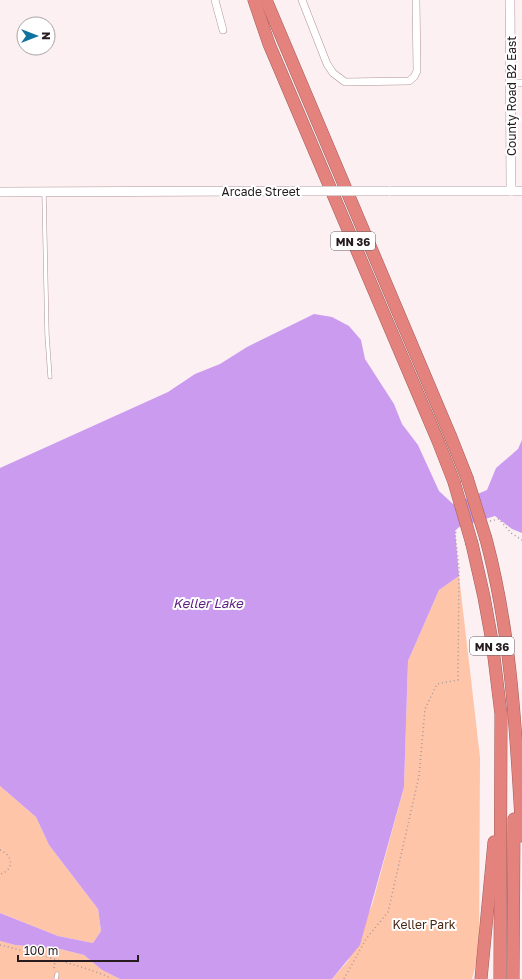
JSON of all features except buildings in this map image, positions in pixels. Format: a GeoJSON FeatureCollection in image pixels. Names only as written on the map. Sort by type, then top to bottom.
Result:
{"type":"FeatureCollection","features":[{"type":"Feature","properties":{"kind":"highway","name":"MN 36"},"geometry":{"type":"LineString","coordinates":[[254,0],[269,44],[438,441],[454,482],[472,544],[492,641],[500,714],[502,749],[500,979]]}},
{"type":"Feature","properties":{"kind":"highway","name":"MN 36"},"geometry":{"type":"LineString","coordinates":[[266,0],[450,435],[467,478],[486,539],[502,607],[513,694],[513,979]]}},
{"type":"Feature","properties":{"kind":"highway"},"geometry":{"type":"LineString","coordinates":[[513,694],[522,836]]}},
{"type":"Feature","properties":{"kind":"highway"},"geometry":{"type":"LineString","coordinates":[[481,979],[502,749]]}},
{"type":"Feature","properties":{"kind":"street"},"geometry":{"type":"LineString","coordinates":[[215,0],[223,30]]}},
{"type":"Feature","properties":{"kind":"street"},"geometry":{"type":"LineString","coordinates":[[302,0],[327,64],[333,73],[345,82],[409,80],[414,77],[417,71],[416,0]]}},
{"type":"Feature","properties":{"kind":"street","name":"County Road B2 East"},"geometry":{"type":"LineString","coordinates":[[510,0],[511,191]]}},
{"type":"Feature","properties":{"kind":"street"},"geometry":{"type":"LineString","coordinates":[[511,83],[522,83]]}},
{"type":"Feature","properties":{"kind":"street","name":"Arcade Street"},"geometry":{"type":"LineString","coordinates":[[0,192],[522,191]]}},
{"type":"Feature","properties":{"kind":"lane"},"geometry":{"type":"LineString","coordinates":[[44,192],[47,335],[50,377]]}},
{"type":"Feature","properties":{"kind":"lane"},"geometry":{"type":"LineString","coordinates":[[56,979],[58,974]]}},
{"type":"Feature","properties":{"kind":"path"},"geometry":{"type":"LineString","coordinates":[[499,519],[511,533],[522,540]]}},
{"type":"Feature","properties":{"kind":"path"},"geometry":{"type":"LineString","coordinates":[[344,979],[366,939],[388,912],[419,776],[425,709],[437,684],[458,680],[459,568],[455,533],[460,530]]}},
{"type":"Feature","properties":{"kind":"path"},"geometry":{"type":"LineString","coordinates":[[0,850],[6,852],[11,864],[8,870],[0,874]]}},
{"type":"Feature","properties":{"kind":"path"},"geometry":{"type":"LineString","coordinates":[[0,944],[103,974],[111,979]]}},
{"type":"Feature","properties":{"kind":"green space","name":"Keller Park"},"geometry":{"type":"Polygon","coordinates":[[[459,576],[480,757],[479,953],[472,979],[332,979],[348,961],[372,905],[404,787],[408,661],[439,590],[459,576]]]}},
{"type":"Feature","properties":{"kind":"green space"},"geometry":{"type":"Polygon","coordinates":[[[0,786],[36,817],[49,845],[98,909],[101,931],[93,943],[58,936],[0,913],[0,786]]]}},
{"type":"Feature","properties":{"kind":"green space"},"geometry":{"type":"Polygon","coordinates":[[[0,941],[15,945],[60,949],[84,955],[102,970],[120,979],[0,979],[0,941]]]}},
{"type":"Feature","properties":{"kind":"water","name":"Keller Lake"},"geometry":{"type":"Polygon","coordinates":[[[314,314],[332,317],[349,326],[361,340],[365,359],[394,404],[402,424],[418,445],[439,491],[453,504],[487,490],[496,468],[518,449],[522,440],[522,533],[512,529],[495,516],[459,527],[455,531],[459,576],[439,590],[408,661],[404,787],[360,945],[332,979],[120,979],[102,970],[84,955],[60,949],[15,945],[0,941],[0,913],[58,936],[93,943],[101,931],[98,909],[49,845],[36,817],[0,786],[0,468],[168,392],[195,374],[220,364],[247,347],[314,314]]]}}]}
